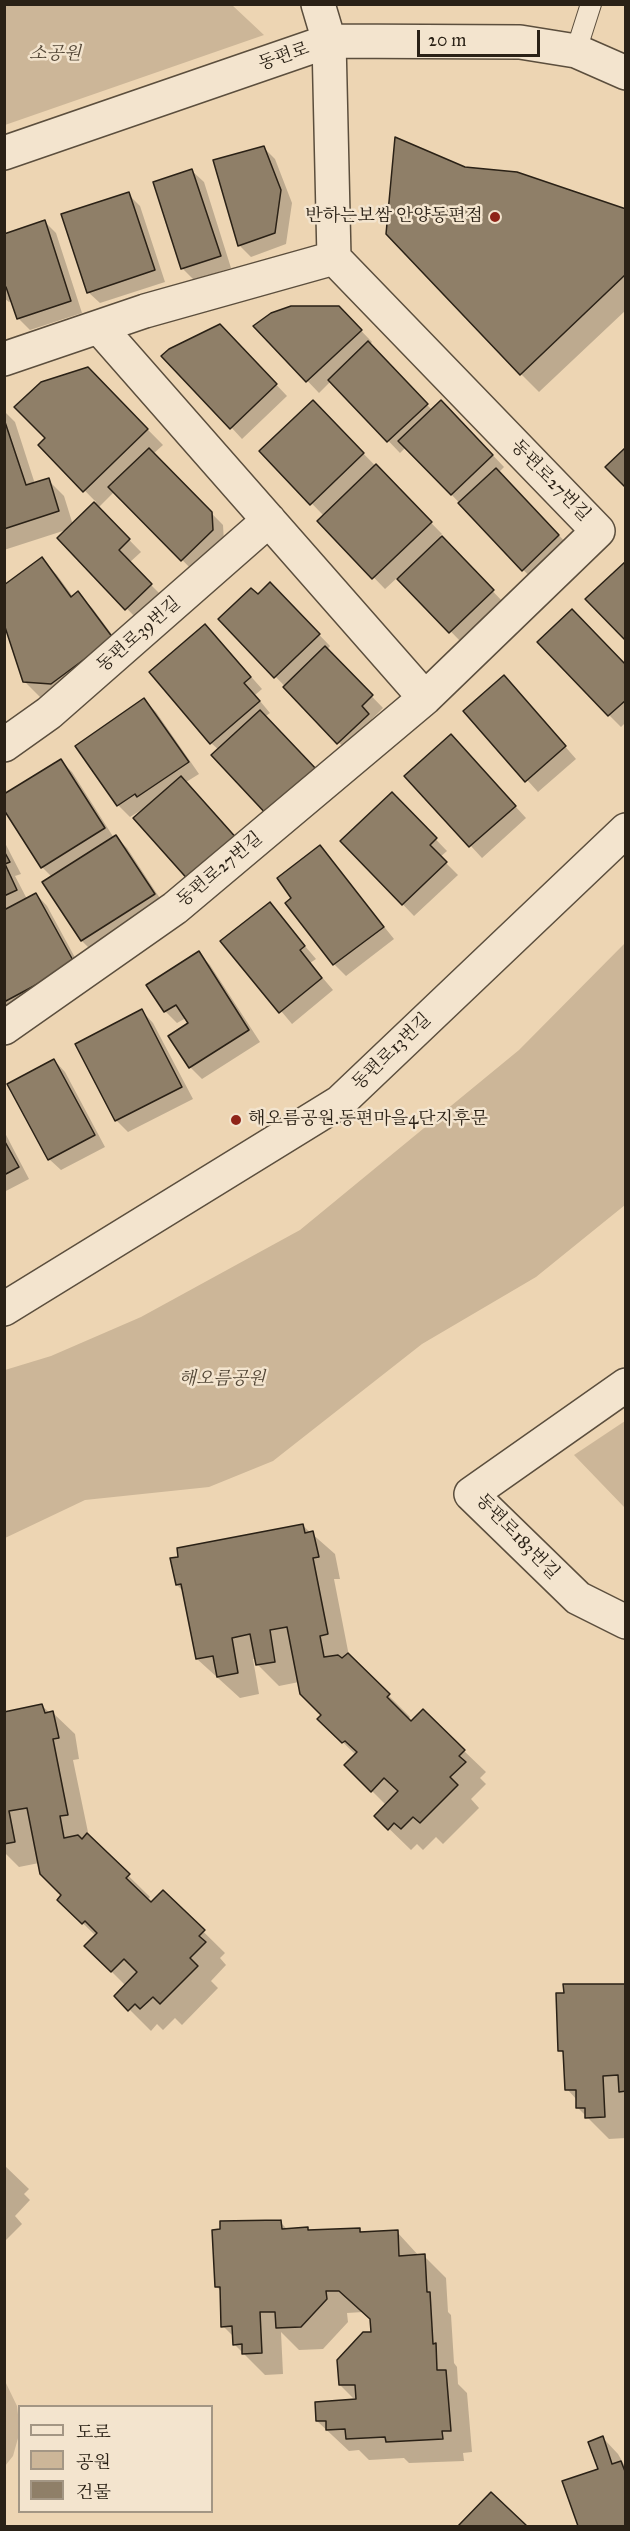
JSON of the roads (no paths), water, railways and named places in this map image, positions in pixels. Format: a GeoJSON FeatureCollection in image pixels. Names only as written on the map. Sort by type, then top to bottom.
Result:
{"type":"FeatureCollection","features":[{"type":"Feature","properties":{"kind":"street"},"geometry":{"type":"LineString","coordinates":[[4,359],[145,311],[334,258],[328,41],[318,4]]}},
{"type":"Feature","properties":{"kind":"street","name":"동편로"},"geometry":{"type":"LineString","coordinates":[[4,153],[328,41],[520,42],[576,51],[626,73]]}},
{"type":"Feature","properties":{"kind":"street","name":"동편로27번길"},"geometry":{"type":"LineString","coordinates":[[4,1028],[175,908],[425,698],[598,531],[334,258]]}},
{"type":"Feature","properties":{"kind":"street"},"geometry":{"type":"LineString","coordinates":[[99,327],[425,698]]}},
{"type":"Feature","properties":{"kind":"street","name":"동편로39번길"},"geometry":{"type":"LineString","coordinates":[[4,745],[50,713],[269,520]]}},
{"type":"Feature","properties":{"kind":"street","name":"동편로13번길"},"geometry":{"type":"LineString","coordinates":[[4,1309],[340,1102],[626,830]]}},
{"type":"Feature","properties":{"kind":"street","name":"동편로183번길"},"geometry":{"type":"LineString","coordinates":[[626,1385],[471,1494],[578,1598],[626,1622]]}},
{"type":"Feature","properties":{"kind":"lane"},"geometry":{"type":"LineString","coordinates":[[576,51],[591,4]]}},
{"type":"Feature","properties":{"kind":"place","name":"반하는보쌈 안양동편점"},"geometry":{"type":"Point","coordinates":[495,217]}},
{"type":"Feature","properties":{"kind":"place","name":"해오름공원.동편마을4단지후문"},"geometry":{"type":"Point","coordinates":[236,1120]}},
{"type":"Feature","properties":{"kind":"park label","name":"소공원"},"geometry":{"type":"Point","coordinates":[55,55]}},
{"type":"Feature","properties":{"kind":"park label","name":"해오름공원"},"geometry":{"type":"Point","coordinates":[222,1380]}}]}
